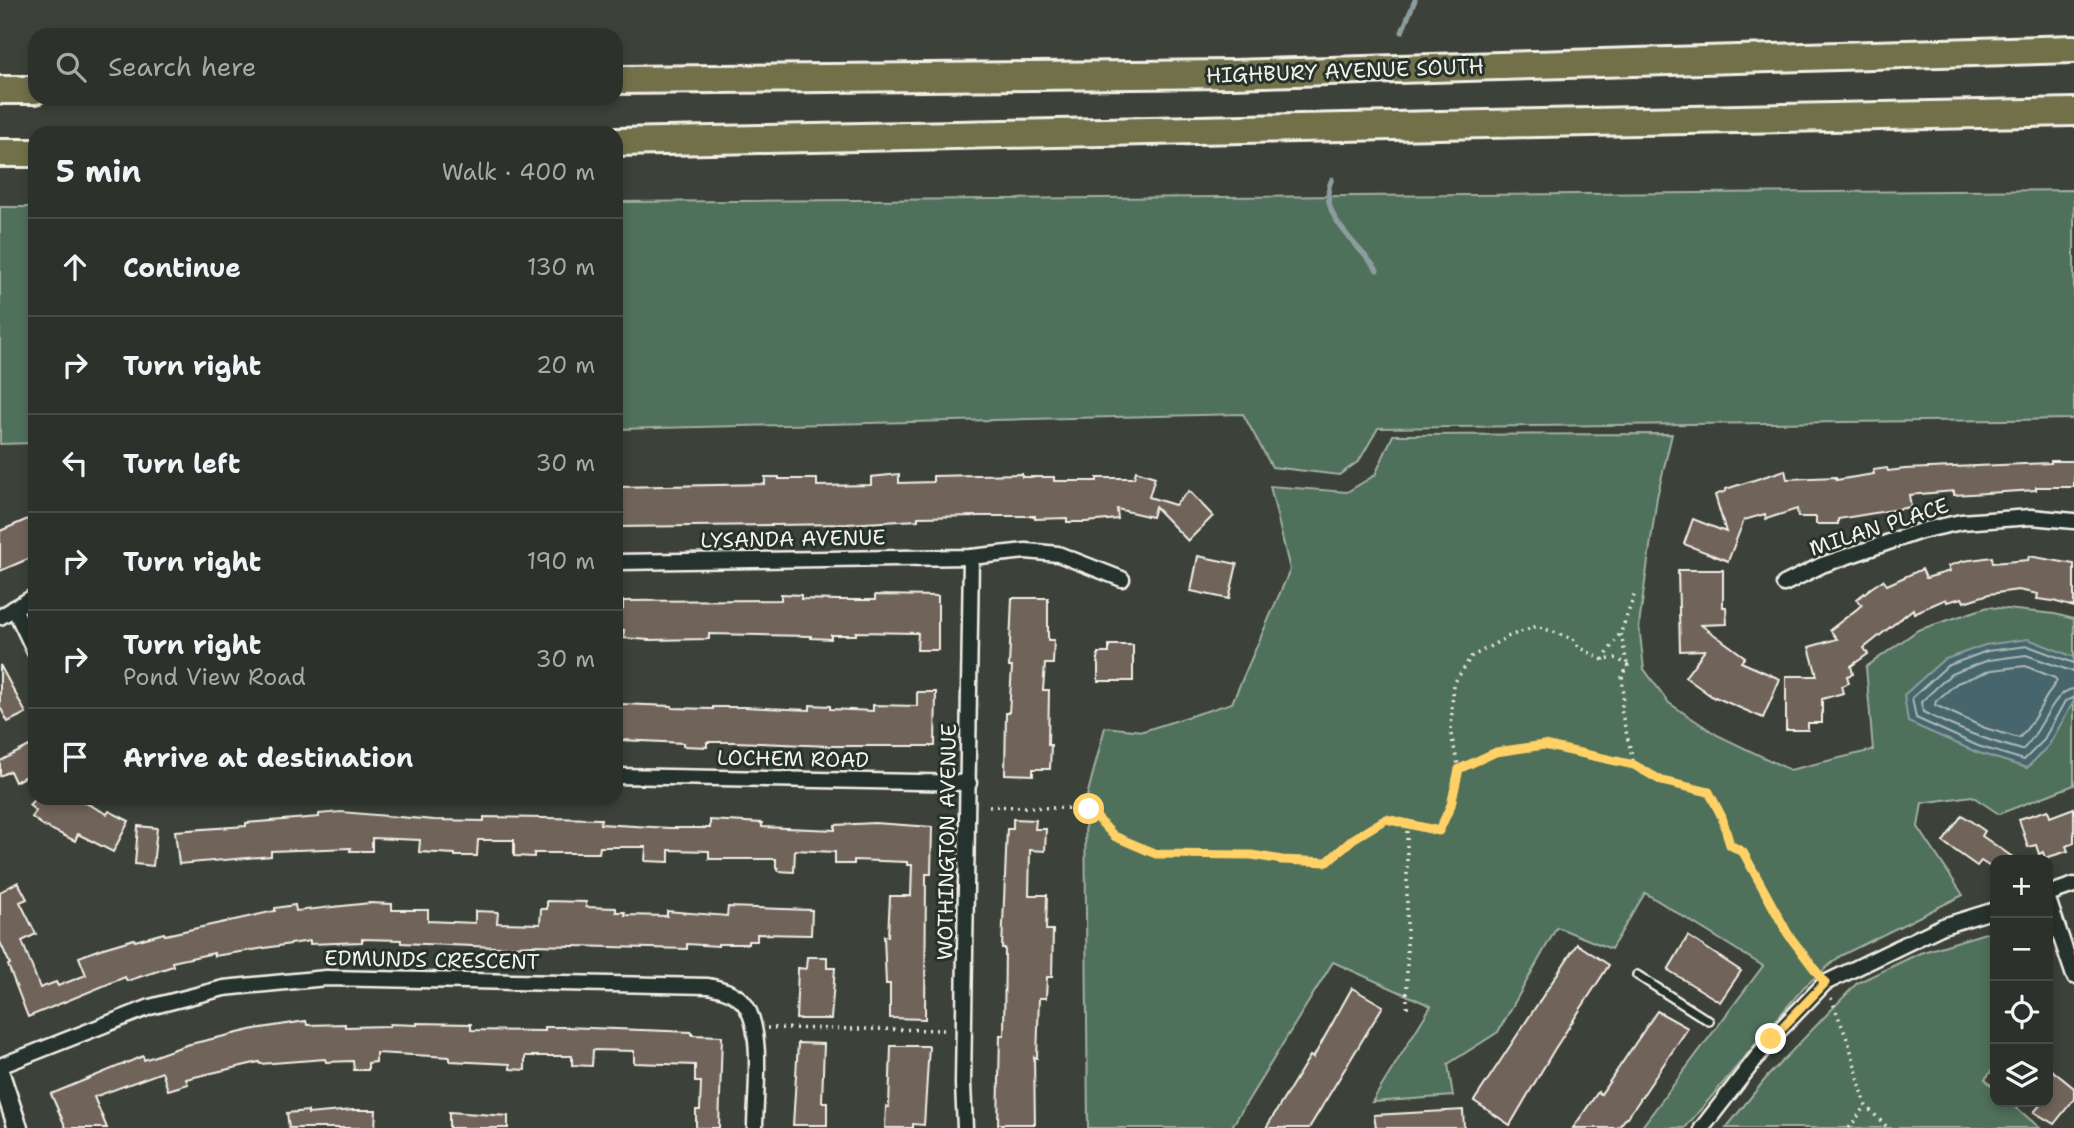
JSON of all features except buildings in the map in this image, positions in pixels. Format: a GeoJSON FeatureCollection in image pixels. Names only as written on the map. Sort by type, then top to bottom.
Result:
{"type":"FeatureCollection","features":[{"type":"Feature","properties":{"kind":"highway","name":"HIGHBURY AVENUE SOUTH"},"geometry":{"type":"LineString","coordinates":[[623,80],[1233,74],[2074,49]]}},
{"type":"Feature","properties":{"kind":"highway"},"geometry":{"type":"LineString","coordinates":[[0,90],[28,90]]}},
{"type":"Feature","properties":{"kind":"highway"},"geometry":{"type":"LineString","coordinates":[[623,142],[2074,112]]}},
{"type":"Feature","properties":{"kind":"highway"},"geometry":{"type":"LineString","coordinates":[[0,153],[28,153]]}},
{"type":"Feature","properties":{"kind":"street","name":"MILAN PLACE"},"geometry":{"type":"LineString","coordinates":[[1784,584],[1834,561],[1921,531],[1961,522],[2031,517],[2074,521]]}},
{"type":"Feature","properties":{"kind":"street","name":"LYSANDA AVENUE"},"geometry":{"type":"LineString","coordinates":[[623,562],[971,557],[1026,551],[1058,554],[1122,579]]}},
{"type":"Feature","properties":{"kind":"street","name":"WOTHINGTON AVENUE"},"geometry":{"type":"LineString","coordinates":[[965,1128],[971,557]]}},
{"type":"Feature","properties":{"kind":"street"},"geometry":{"type":"LineString","coordinates":[[0,617],[28,601]]}},
{"type":"Feature","properties":{"kind":"street"},"geometry":{"type":"LineString","coordinates":[[14,608],[28,637]]}},
{"type":"Feature","properties":{"kind":"street","name":"LOCHEM ROAD"},"geometry":{"type":"LineString","coordinates":[[623,776],[969,783]]}},
{"type":"Feature","properties":{"kind":"street"},"geometry":{"type":"LineString","coordinates":[[2053,895],[2074,885]]}},
{"type":"Feature","properties":{"kind":"street"},"geometry":{"type":"LineString","coordinates":[[1702,1128],[1771,1039],[1825,983],[1942,926],[1990,912]]}},
{"type":"Feature","properties":{"kind":"street"},"geometry":{"type":"LineString","coordinates":[[2053,912],[2074,976]]}},
{"type":"Feature","properties":{"kind":"street","name":"EDMUNDS CRESCENT"},"geometry":{"type":"LineString","coordinates":[[0,1066],[150,1007],[224,988],[326,978],[708,986],[729,991],[744,1002],[753,1020],[755,1128]]}},
{"type":"Feature","properties":{"kind":"street"},"geometry":{"type":"LineString","coordinates":[[0,1073],[18,1128]]}},
{"type":"Feature","properties":{"kind":"lane"},"geometry":{"type":"LineString","coordinates":[[1637,975],[1709,1021]]}},
{"type":"Feature","properties":{"kind":"path"},"geometry":{"type":"LineString","coordinates":[[1603,660],[1621,632],[1635,593]]}},
{"type":"Feature","properties":{"kind":"path"},"geometry":{"type":"LineString","coordinates":[[989,806],[1089,809],[1114,836],[1156,854],[1252,855],[1282,860],[1327,862],[1353,839],[1386,819],[1439,831],[1451,805],[1459,769],[1451,734],[1453,685],[1471,657],[1507,637],[1537,626],[1573,639],[1579,647],[1603,660],[1617,658],[1628,666]]}},
{"type":"Feature","properties":{"kind":"path"},"geometry":{"type":"LineString","coordinates":[[1621,632],[1628,666],[1622,677],[1624,695],[1621,710],[1634,765]]}},
{"type":"Feature","properties":{"kind":"path"},"geometry":{"type":"LineString","coordinates":[[1459,769],[1496,752],[1544,745],[1634,765],[1662,781],[1709,792],[1722,817],[1730,845],[1743,852],[1788,934],[1825,983],[1849,1044],[1866,1106],[1888,1128]]}},
{"type":"Feature","properties":{"kind":"path"},"geometry":{"type":"LineString","coordinates":[[1407,824],[1408,1013]]}},
{"type":"Feature","properties":{"kind":"path"},"geometry":{"type":"LineString","coordinates":[[755,1029],[965,1030]]}},
{"type":"Feature","properties":{"kind":"path"},"geometry":{"type":"LineString","coordinates":[[1849,1128],[1866,1106]]}},
{"type":"Feature","properties":{"kind":"green space"},"geometry":{"type":"Polygon","coordinates":[[[2074,190],[2074,419],[1378,428],[1359,461],[1339,475],[1272,467],[1243,414],[623,429],[623,202],[2074,190]]]}},
{"type":"Feature","properties":{"kind":"green space"},"geometry":{"type":"Polygon","coordinates":[[[0,207],[28,207],[28,443],[0,444],[0,207]]]}},
{"type":"Feature","properties":{"kind":"green space"},"geometry":{"type":"Polygon","coordinates":[[[1672,434],[1657,497],[1639,625],[1644,669],[1669,703],[1717,735],[1790,770],[1873,750],[1866,667],[1918,630],[1988,607],[2055,614],[2074,619],[2074,785],[1999,814],[1972,796],[1922,803],[1918,827],[1963,895],[1840,956],[1804,987],[1685,1128],[1641,1128],[1763,966],[1645,893],[1611,949],[1557,927],[1498,1032],[1448,1064],[1453,1096],[1372,1102],[1431,1006],[1333,962],[1231,1128],[1088,1128],[1085,804],[1105,727],[1143,731],[1232,703],[1290,570],[1270,486],[1347,492],[1375,475],[1393,435],[1672,434]]]}},
{"type":"Feature","properties":{"kind":"green space"},"geometry":{"type":"Polygon","coordinates":[[[1990,932],[1990,1073],[1985,1079],[1990,1084],[1990,1107],[2016,1107],[2040,1128],[1726,1128],[1767,1077],[1857,983],[1920,953],[1990,932]]]}},
{"type":"Feature","properties":{"kind":"water"},"geometry":{"type":"Polygon","coordinates":[[[2028,639],[2074,657],[2074,701],[2049,745],[2027,768],[1976,752],[1908,722],[1904,695],[1943,660],[1985,645],[2028,639]]]}},
{"type":"Feature","properties":{"kind":"waterway"},"geometry":{"type":"LineString","coordinates":[[1402,32],[1415,0]]}},
{"type":"Feature","properties":{"kind":"waterway"},"geometry":{"type":"LineString","coordinates":[[1332,179],[1328,192],[1334,216],[1377,270]]}},
{"type":"Feature","properties":{"kind":"route"},"geometry":{"type":"LineString","coordinates":[[1089,809],[1114,836],[1156,854],[1252,855],[1282,860],[1327,862],[1353,839],[1386,819],[1439,831],[1451,805],[1459,769],[1496,752],[1544,745],[1634,765],[1662,781],[1709,792],[1722,817],[1730,845],[1743,852],[1788,934],[1825,983],[1771,1039]]}}]}
